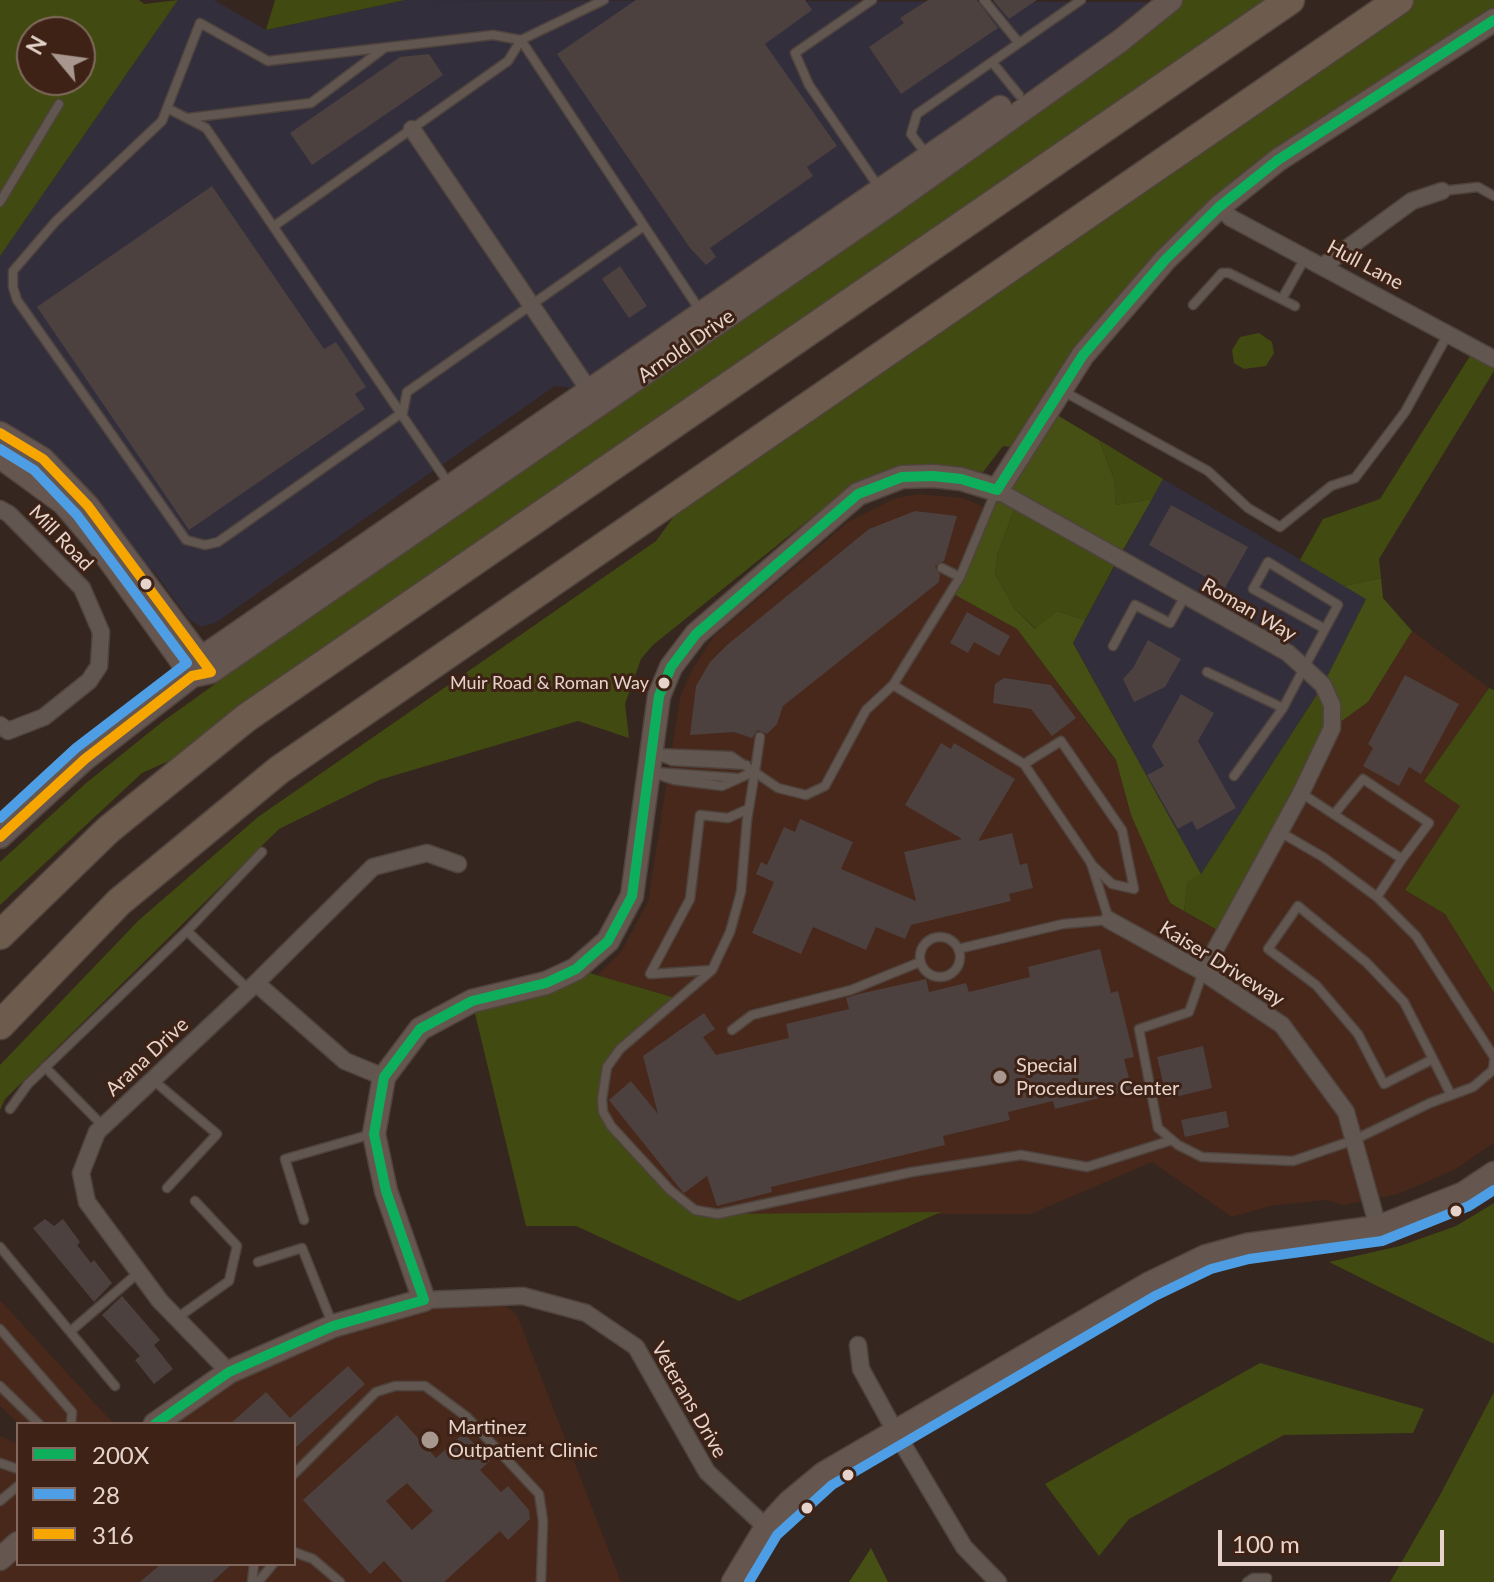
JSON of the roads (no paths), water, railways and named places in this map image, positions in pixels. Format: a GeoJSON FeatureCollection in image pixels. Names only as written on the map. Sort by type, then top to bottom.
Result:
{"type":"FeatureCollection","features":[{"type":"Feature","properties":{"kind":"highway"},"geometry":{"type":"LineString","coordinates":[[0,935],[117,822],[246,718],[1290,0]]}},
{"type":"Feature","properties":{"kind":"highway"},"geometry":{"type":"LineString","coordinates":[[0,1025],[119,902],[279,770],[1399,0]]}},
{"type":"Feature","properties":{"kind":"street","name":"Arnold Drive"},"geometry":{"type":"LineString","coordinates":[[0,837],[85,759],[201,669],[450,486],[594,398],[702,313],[927,156],[1085,53],[1151,0]]}},
{"type":"Feature","properties":{"kind":"street","name":"Arnold Drive"},"geometry":{"type":"LineString","coordinates":[[201,669],[594,398],[891,204],[1120,41],[1171,0]]}},
{"type":"Feature","properties":{"kind":"street"},"geometry":{"type":"LineString","coordinates":[[158,1422],[229,1372],[333,1326],[424,1300],[386,1191],[374,1134],[384,1077],[420,1029],[472,1001],[546,983],[566,974],[608,941],[632,896],[659,696],[682,650],[835,510],[858,494],[902,477],[961,479],[997,490],[1083,355],[1165,260],[1219,207],[1278,160],[1494,20]]}},
{"type":"Feature","properties":{"kind":"street"},"geometry":{"type":"LineString","coordinates":[[412,129],[594,398]]}},
{"type":"Feature","properties":{"kind":"street"},"geometry":{"type":"LineString","coordinates":[[1323,266],[1412,201],[1442,191]]}},
{"type":"Feature","properties":{"kind":"street","name":"Hull Lane"},"geometry":{"type":"LineString","coordinates":[[1219,207],[1231,218],[1449,332],[1494,359]]}},
{"type":"Feature","properties":{"kind":"street"},"geometry":{"type":"LineString","coordinates":[[0,433],[43,459],[88,506],[201,669]]}},
{"type":"Feature","properties":{"kind":"street"},"geometry":{"type":"LineString","coordinates":[[0,457],[63,503],[201,669]]}},
{"type":"Feature","properties":{"kind":"street","name":"Roman Way"},"geometry":{"type":"LineString","coordinates":[[997,490],[1288,653],[1323,685],[1332,705],[1332,728],[1301,793],[1203,972]]}},
{"type":"Feature","properties":{"kind":"street","name":"Mill Road"},"geometry":{"type":"LineString","coordinates":[[0,509],[9,514],[82,588],[101,632],[99,666],[89,681],[44,717],[8,731],[0,725]]}},
{"type":"Feature","properties":{"kind":"street","name":"Arana Drive"},"geometry":{"type":"LineString","coordinates":[[229,1372],[177,1318],[87,1202],[81,1173],[97,1132],[373,867],[427,853],[458,864]]}},
{"type":"Feature","properties":{"kind":"street","name":"Kaiser Driveway"},"geometry":{"type":"LineString","coordinates":[[1109,920],[1203,972],[1282,1025],[1346,1112],[1378,1227]]}},
{"type":"Feature","properties":{"kind":"street"},"geometry":{"type":"LineString","coordinates":[[252,986],[345,1061],[384,1077]]}},
{"type":"Feature","properties":{"kind":"street"},"geometry":{"type":"LineString","coordinates":[[733,1582],[766,1527],[789,1502],[824,1473],[1148,1284],[1206,1256],[1246,1245],[1378,1227],[1464,1193],[1494,1173]]}},
{"type":"Feature","properties":{"kind":"street","name":"Veterans Drive"},"geometry":{"type":"LineString","coordinates":[[424,1300],[523,1296],[586,1313],[636,1347],[707,1472],[766,1527]]}},
{"type":"Feature","properties":{"kind":"street"},"geometry":{"type":"LineString","coordinates":[[858,1345],[861,1369],[895,1431],[964,1547],[998,1582]]}},
{"type":"Feature","properties":{"kind":"street"},"geometry":{"type":"LineString","coordinates":[[0,1559],[16,1545]]}},
{"type":"Feature","properties":{"kind":"lane"},"geometry":{"type":"LineString","coordinates":[[274,226],[508,61],[521,40],[604,0]]}},
{"type":"Feature","properties":{"kind":"lane"},"geometry":{"type":"LineString","coordinates":[[872,0],[795,53],[809,85],[881,190]]}},
{"type":"Feature","properties":{"kind":"lane"},"geometry":{"type":"LineString","coordinates":[[984,0],[1019,43]]}},
{"type":"Feature","properties":{"kind":"lane"},"geometry":{"type":"LineString","coordinates":[[927,156],[911,134],[917,114],[1081,0]]}},
{"type":"Feature","properties":{"kind":"lane"},"geometry":{"type":"LineString","coordinates":[[644,226],[407,392],[403,412],[218,542],[205,545],[186,540],[17,300],[13,287],[13,271],[56,221],[162,121],[200,23],[268,61],[493,35],[521,40],[702,313]]}},
{"type":"Feature","properties":{"kind":"lane"},"geometry":{"type":"LineString","coordinates":[[187,118],[311,103],[385,48]]}},
{"type":"Feature","properties":{"kind":"lane"},"geometry":{"type":"LineString","coordinates":[[992,62],[1019,95]]}},
{"type":"Feature","properties":{"kind":"lane"},"geometry":{"type":"LineString","coordinates":[[0,202],[59,104]]}},
{"type":"Feature","properties":{"kind":"lane"},"geometry":{"type":"LineString","coordinates":[[167,108],[206,128],[403,412],[450,486]]}},
{"type":"Feature","properties":{"kind":"lane"},"geometry":{"type":"LineString","coordinates":[[1442,191],[1478,187],[1494,196]]}},
{"type":"Feature","properties":{"kind":"lane"},"geometry":{"type":"LineString","coordinates":[[1282,299],[1306,256]]}},
{"type":"Feature","properties":{"kind":"lane"},"geometry":{"type":"LineString","coordinates":[[1193,305],[1222,273],[1238,275],[1295,306]]}},
{"type":"Feature","properties":{"kind":"lane"},"geometry":{"type":"LineString","coordinates":[[1060,390],[1208,471],[1248,508],[1280,527],[1331,486],[1355,478],[1405,412],[1449,332]]}},
{"type":"Feature","properties":{"kind":"lane"},"geometry":{"type":"LineString","coordinates":[[651,763],[731,756],[791,794],[806,795],[825,786],[866,710],[893,685],[960,577],[997,490]]}},
{"type":"Feature","properties":{"kind":"lane"},"geometry":{"type":"LineString","coordinates":[[1234,776],[1283,708],[1338,605],[1268,562],[1253,589],[1325,629]]}},
{"type":"Feature","properties":{"kind":"lane"},"geometry":{"type":"LineString","coordinates":[[942,568],[960,577]]}},
{"type":"Feature","properties":{"kind":"lane"},"geometry":{"type":"LineString","coordinates":[[1113,646],[1135,605],[1170,623],[1185,596]]}},
{"type":"Feature","properties":{"kind":"lane"},"geometry":{"type":"LineString","coordinates":[[1207,672],[1283,708]]}},
{"type":"Feature","properties":{"kind":"lane"},"geometry":{"type":"LineString","coordinates":[[893,685],[1024,764],[1091,863],[1112,884],[1134,889],[1122,830],[1061,741],[1024,764]]}},
{"type":"Feature","properties":{"kind":"lane"},"geometry":{"type":"LineString","coordinates":[[760,737],[748,809],[741,892],[734,923],[712,970],[620,1049],[607,1067],[603,1112],[611,1126],[670,1190],[695,1210],[718,1214],[912,1172],[1021,1155],[1087,1167],[1172,1140]]}},
{"type":"Feature","properties":{"kind":"lane"},"geometry":{"type":"LineString","coordinates":[[651,763],[671,771],[739,778],[755,771]]}},
{"type":"Feature","properties":{"kind":"lane"},"geometry":{"type":"LineString","coordinates":[[1335,813],[1363,779],[1429,823],[1377,897]]}},
{"type":"Feature","properties":{"kind":"lane"},"geometry":{"type":"LineString","coordinates":[[1301,793],[1402,859]]}},
{"type":"Feature","properties":{"kind":"lane"},"geometry":{"type":"LineString","coordinates":[[712,970],[650,974],[690,899],[700,815],[728,818],[748,809]]}},
{"type":"Feature","properties":{"kind":"lane"},"geometry":{"type":"LineString","coordinates":[[1203,972],[1189,1012],[1139,1029],[1158,1128],[1202,1157],[1293,1161],[1354,1140],[1473,1087],[1493,1070],[1494,1059],[1416,936],[1377,897],[1323,857],[1280,832]]}},
{"type":"Feature","properties":{"kind":"lane"},"geometry":{"type":"LineString","coordinates":[[10,1109],[45,1067],[187,931],[262,852]]}},
{"type":"Feature","properties":{"kind":"lane"},"geometry":{"type":"LineString","coordinates":[[958,949],[1063,924],[1109,920],[1091,863]]}},
{"type":"Feature","properties":{"kind":"lane"},"geometry":{"type":"LineString","coordinates":[[1433,1059],[1384,1084],[1358,1034],[1316,985],[1268,949],[1298,906],[1367,963],[1404,1002],[1433,1059],[1451,1095]]}},
{"type":"Feature","properties":{"kind":"lane"},"geometry":{"type":"LineString","coordinates":[[187,931],[252,986]]}},
{"type":"Feature","properties":{"kind":"lane"},"geometry":{"type":"LineString","coordinates":[[936,937],[949,939],[958,949],[959,962],[946,976],[927,973],[920,962],[921,949],[936,937]]}},
{"type":"Feature","properties":{"kind":"lane"},"geometry":{"type":"LineString","coordinates":[[732,1030],[752,1015],[851,990],[920,962]]}},
{"type":"Feature","properties":{"kind":"lane"},"geometry":{"type":"LineString","coordinates":[[45,1067],[103,1126]]}},
{"type":"Feature","properties":{"kind":"lane"},"geometry":{"type":"LineString","coordinates":[[152,1079],[217,1134],[167,1188]]}},
{"type":"Feature","properties":{"kind":"lane"},"geometry":{"type":"LineString","coordinates":[[304,1220],[285,1159],[374,1134]]}},
{"type":"Feature","properties":{"kind":"lane"},"geometry":{"type":"LineString","coordinates":[[177,1318],[229,1281],[237,1246],[195,1201]]}},
{"type":"Feature","properties":{"kind":"lane"},"geometry":{"type":"LineString","coordinates":[[0,1247],[72,1330],[115,1386]]}},
{"type":"Feature","properties":{"kind":"lane"},"geometry":{"type":"LineString","coordinates":[[258,1262],[302,1248],[333,1326]]}},
{"type":"Feature","properties":{"kind":"lane"},"geometry":{"type":"LineString","coordinates":[[72,1330],[139,1272]]}},
{"type":"Feature","properties":{"kind":"lane"},"geometry":{"type":"LineString","coordinates":[[0,1329],[72,1412],[71,1422]]}},
{"type":"Feature","properties":{"kind":"lane"},"geometry":{"type":"LineString","coordinates":[[0,1386],[37,1422]]}},
{"type":"Feature","properties":{"kind":"lane"},"geometry":{"type":"LineString","coordinates":[[296,1472],[376,1392],[395,1386],[425,1386],[467,1417],[539,1494],[543,1521],[541,1582]]}},
{"type":"Feature","properties":{"kind":"lane"},"geometry":{"type":"LineString","coordinates":[[0,1501],[16,1488]]}},
{"type":"Feature","properties":{"kind":"lane"},"geometry":{"type":"LineString","coordinates":[[296,1553],[324,1566],[340,1582]]}},
{"type":"Feature","properties":{"kind":"lane"},"geometry":{"type":"LineString","coordinates":[[255,1582],[271,1566]]}},
{"type":"Feature","properties":{"kind":"lane"},"geometry":{"type":"LineString","coordinates":[[1247,1582],[1253,1578],[1267,1578],[1266,1582]]}},
{"type":"Feature","properties":{"kind":"place","name":"Muir Road & Roman Way"},"geometry":{"type":"Point","coordinates":[664,683]}},
{"type":"Feature","properties":{"kind":"place","name":"Special Procedures Center"},"geometry":{"type":"Point","coordinates":[1000,1077]}},
{"type":"Feature","properties":{"kind":"place","name":"Martinez Outpatient Clinic"},"geometry":{"type":"Point","coordinates":[430,1440]}}]}
